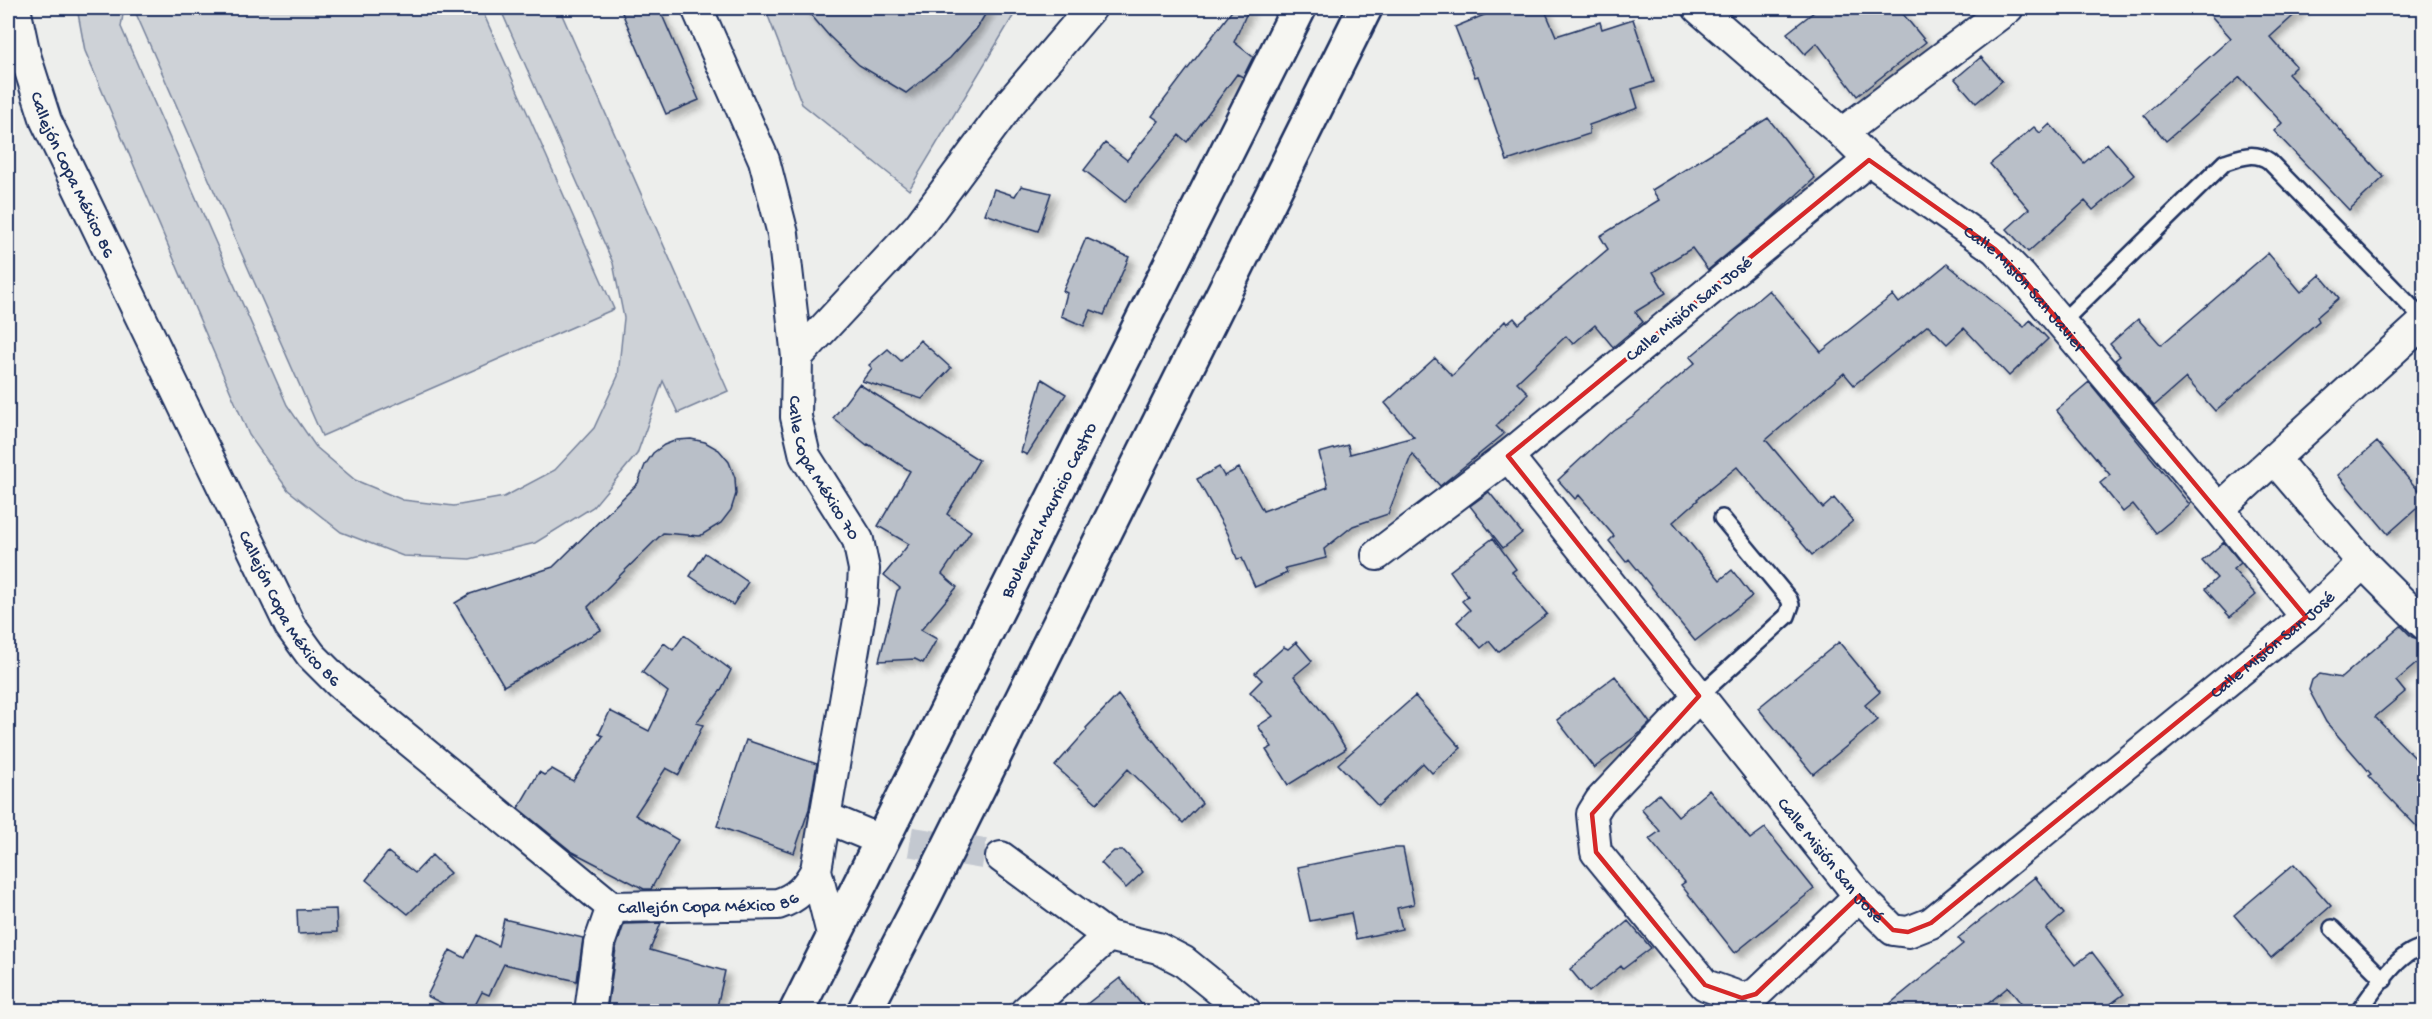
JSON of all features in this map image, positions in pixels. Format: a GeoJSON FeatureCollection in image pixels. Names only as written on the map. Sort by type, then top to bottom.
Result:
{"type":"FeatureCollection","features":[{"type":"Feature","properties":{"kind":"main road","name":"Boulevard Mauricio Castro"},"geometry":{"type":"LineString","coordinates":[[796,1011],[1299,8]]}},
{"type":"Feature","properties":{"kind":"main road"},"geometry":{"type":"LineString","coordinates":[[864,1011],[926,895],[1365,8]]}},
{"type":"Feature","properties":{"kind":"street","name":"Callejón Copa México 86"},"geometry":{"type":"LineString","coordinates":[[15,8],[25,55],[46,121],[290,626],[311,655],[339,683],[612,907],[778,904],[791,899],[801,891],[816,870]]}},
{"type":"Feature","properties":{"kind":"street","name":"Calle Copa México 70"},"geometry":{"type":"LineString","coordinates":[[697,8],[764,160],[783,234],[797,357],[796,417],[805,456],[858,540],[864,569],[862,602],[816,870],[833,938]]}},
{"type":"Feature","properties":{"kind":"street"},"geometry":{"type":"LineString","coordinates":[[797,357],[919,225],[1011,102],[1090,8]]}},
{"type":"Feature","properties":{"kind":"street","name":"Calle Misión San Javier"},"geometry":{"type":"LineString","coordinates":[[1698,8],[1842,133],[1869,160],[1995,249],[2219,509],[2306,617]]}},
{"type":"Feature","properties":{"kind":"street"},"geometry":{"type":"LineString","coordinates":[[1842,133],[2008,8]]}},
{"type":"Feature","properties":{"kind":"street","name":"Calle Misión San José"},"geometry":{"type":"LineString","coordinates":[[1377,555],[1508,456],[1869,160]]}},
{"type":"Feature","properties":{"kind":"street"},"geometry":{"type":"LineString","coordinates":[[2219,509],[2424,321]]}},
{"type":"Feature","properties":{"kind":"street","name":"Calle Misión San José"},"geometry":{"type":"LineString","coordinates":[[1508,456],[1859,896],[1893,930],[1908,932],[1931,923],[2306,617],[2363,563]]}},
{"type":"Feature","properties":{"kind":"street"},"geometry":{"type":"LineString","coordinates":[[2274,459],[2363,563],[2424,624]]}},
{"type":"Feature","properties":{"kind":"street"},"geometry":{"type":"LineString","coordinates":[[1699,696],[1600,801],[1592,814],[1596,852],[1705,985],[1742,998],[1755,994],[1859,896]]}},
{"type":"Feature","properties":{"kind":"street"},"geometry":{"type":"LineString","coordinates":[[825,817],[866,834]]}},
{"type":"Feature","properties":{"kind":"street"},"geometry":{"type":"LineString","coordinates":[[1001,857],[1108,936],[1158,948],[1183,961],[1246,1011]]}},
{"type":"Feature","properties":{"kind":"street"},"geometry":{"type":"LineString","coordinates":[[590,1011],[599,944],[612,907]]}},
{"type":"Feature","properties":{"kind":"street"},"geometry":{"type":"LineString","coordinates":[[1025,1011],[1108,936]]}},
{"type":"Feature","properties":{"kind":"lane"},"geometry":{"type":"LineString","coordinates":[[2061,323],[2225,162],[2246,155],[2259,155],[2269,161],[2424,321]]}},
{"type":"Feature","properties":{"kind":"lane"},"geometry":{"type":"LineString","coordinates":[[1699,696],[1787,616],[1791,604],[1722,519]]}},
{"type":"Feature","properties":{"kind":"lane"},"geometry":{"type":"LineString","coordinates":[[2332,928],[2384,980]]}},
{"type":"Feature","properties":{"kind":"lane"},"geometry":{"type":"LineString","coordinates":[[2358,1011],[2404,954],[2417,948],[2424,948]]}},
{"type":"Feature","properties":{"kind":"highlighted area"},"geometry":{"type":"Polygon","coordinates":[[[1869,160],[1995,249],[2022,277],[2306,617],[1931,923],[1908,932],[1893,930],[1859,896],[1756,994],[1742,998],[1705,985],[1596,852],[1592,814],[1699,696],[1508,456],[1869,160]]]}},
{"type":"Feature","properties":{"kind":"shaded area"},"geometry":{"type":"Polygon","coordinates":[[[77,8],[124,8],[121,27],[287,405],[316,447],[355,480],[403,500],[454,506],[504,497],[555,470],[594,428],[618,376],[624,318],[613,263],[500,8],[559,8],[728,391],[678,413],[663,381],[637,454],[593,507],[535,543],[470,559],[403,556],[341,532],[288,490],[249,435],[85,51],[77,8]]]}},
{"type":"Feature","properties":{"kind":"shaded area"},"geometry":{"type":"Polygon","coordinates":[[[481,8],[614,309],[322,436],[134,9],[481,8]]]}},
{"type":"Feature","properties":{"kind":"shaded area"},"geometry":{"type":"Polygon","coordinates":[[[765,8],[1018,8],[909,190],[802,104],[765,8]]]}},
{"type":"Feature","properties":{"kind":"building"},"geometry":{"type":"Polygon","coordinates":[[[620,8],[659,8],[699,100],[666,114],[620,8]]]}},
{"type":"Feature","properties":{"kind":"building"},"geometry":{"type":"Polygon","coordinates":[[[805,8],[989,8],[977,28],[950,58],[906,93],[859,65],[829,36],[805,8]]]}},
{"type":"Feature","properties":{"kind":"building"},"geometry":{"type":"Polygon","coordinates":[[[1234,8],[1249,8],[1234,42],[1253,57],[1243,77],[1237,74],[1187,142],[1179,135],[1125,202],[1084,170],[1105,143],[1127,160],[1159,121],[1152,116],[1234,8]]]}},
{"type":"Feature","properties":{"kind":"building"},"geometry":{"type":"Polygon","coordinates":[[[1501,8],[1544,8],[1556,36],[1600,22],[1602,29],[1633,19],[1654,82],[1632,89],[1638,108],[1589,125],[1589,134],[1507,161],[1478,76],[1475,77],[1455,27],[1501,8]]]}},
{"type":"Feature","properties":{"kind":"building"},"geometry":{"type":"Polygon","coordinates":[[[1819,8],[1898,8],[1926,42],[1857,96],[1817,43],[1805,54],[1787,33],[1819,8]]]}},
{"type":"Feature","properties":{"kind":"building"},"geometry":{"type":"Polygon","coordinates":[[[2204,8],[2302,8],[2270,37],[2296,66],[2288,74],[2384,177],[2349,210],[2274,131],[2282,123],[2240,77],[2166,141],[2144,115],[2231,38],[2204,8]]]}},
{"type":"Feature","properties":{"kind":"building"},"geometry":{"type":"Polygon","coordinates":[[[1981,57],[2002,81],[1976,103],[1955,79],[1981,57]]]}},
{"type":"Feature","properties":{"kind":"building"},"geometry":{"type":"Polygon","coordinates":[[[1768,118],[1815,178],[1708,270],[1692,248],[1653,272],[1666,293],[1635,312],[1643,322],[1613,347],[1595,325],[1573,344],[1566,336],[1517,382],[1528,393],[1496,426],[1504,434],[1440,486],[1412,454],[1388,514],[1353,526],[1324,549],[1326,558],[1285,568],[1287,573],[1255,587],[1242,558],[1237,559],[1228,534],[1197,479],[1219,467],[1224,476],[1239,468],[1263,511],[1328,487],[1319,453],[1348,445],[1350,454],[1414,437],[1385,403],[1435,358],[1452,376],[1505,321],[1507,324],[1514,318],[1519,324],[1608,249],[1600,236],[1659,200],[1652,190],[1768,118]]]}},
{"type":"Feature","properties":{"kind":"building"},"geometry":{"type":"Polygon","coordinates":[[[2050,124],[2084,163],[2107,143],[2134,175],[2093,210],[2085,201],[2028,252],[2007,229],[2029,209],[1990,164],[2034,127],[2040,133],[2050,124]]]}},
{"type":"Feature","properties":{"kind":"building"},"geometry":{"type":"Polygon","coordinates":[[[1021,186],[1051,193],[1038,231],[985,214],[994,189],[1015,196],[1021,186]]]}},
{"type":"Feature","properties":{"kind":"building"},"geometry":{"type":"Polygon","coordinates":[[[1086,238],[1129,257],[1104,315],[1091,310],[1084,326],[1061,316],[1067,293],[1063,291],[1086,238]]]}},
{"type":"Feature","properties":{"kind":"building"},"geometry":{"type":"Polygon","coordinates":[[[2268,253],[2301,292],[2320,275],[2339,298],[2317,317],[2319,321],[2215,411],[2186,378],[2154,406],[2115,360],[2120,356],[2110,344],[2138,319],[2161,345],[2268,253]]]}},
{"type":"Feature","properties":{"kind":"building"},"geometry":{"type":"Polygon","coordinates":[[[1947,264],[2024,327],[2030,320],[2048,339],[2009,376],[1964,328],[1947,344],[1928,325],[1854,385],[1844,373],[1766,440],[1823,508],[1834,498],[1853,521],[1812,555],[1737,467],[1697,499],[1673,522],[1720,580],[1732,570],[1752,596],[1695,641],[1629,559],[1626,562],[1609,541],[1614,536],[1579,495],[1575,499],[1558,480],[1612,430],[1633,416],[1695,363],[1690,357],[1769,290],[1821,352],[1893,295],[1899,303],[1947,264]]]}},
{"type":"Feature","properties":{"kind":"building"},"geometry":{"type":"Polygon","coordinates":[[[920,340],[951,368],[922,399],[862,381],[872,368],[869,365],[888,349],[901,361],[920,340]]]}},
{"type":"Feature","properties":{"kind":"building"},"geometry":{"type":"Polygon","coordinates":[[[1042,379],[1066,394],[1027,455],[1021,452],[1042,379]]]}},
{"type":"Feature","properties":{"kind":"building"},"geometry":{"type":"Polygon","coordinates":[[[2089,382],[2190,505],[2156,533],[2133,504],[2123,512],[2100,483],[2110,475],[2056,410],[2089,382]]]}},
{"type":"Feature","properties":{"kind":"building"},"geometry":{"type":"Polygon","coordinates":[[[859,384],[979,460],[947,514],[971,531],[942,574],[957,587],[921,630],[937,639],[923,663],[915,659],[879,661],[897,591],[900,588],[884,575],[909,544],[878,526],[910,471],[867,445],[833,418],[859,384]]]}},
{"type":"Feature","properties":{"kind":"building"},"geometry":{"type":"Polygon","coordinates":[[[691,439],[705,442],[719,450],[729,462],[735,478],[736,494],[731,510],[721,523],[700,536],[663,533],[588,607],[601,630],[504,686],[455,603],[470,594],[553,567],[638,483],[653,453],[677,440],[691,439]]]}},
{"type":"Feature","properties":{"kind":"building"},"geometry":{"type":"Polygon","coordinates":[[[2377,442],[2424,497],[2424,502],[2388,534],[2338,475],[2377,442]]]}},
{"type":"Feature","properties":{"kind":"building"},"geometry":{"type":"Polygon","coordinates":[[[1489,492],[1522,533],[1503,548],[1470,506],[1489,492]]]}},
{"type":"Feature","properties":{"kind":"building"},"geometry":{"type":"Polygon","coordinates":[[[1493,538],[1516,569],[1512,572],[1547,614],[1498,652],[1489,641],[1481,648],[1457,622],[1470,610],[1462,601],[1468,596],[1450,571],[1493,538]]]}},
{"type":"Feature","properties":{"kind":"building"},"geometry":{"type":"Polygon","coordinates":[[[2224,542],[2241,563],[2233,569],[2256,595],[2230,617],[2205,589],[2217,578],[2202,561],[2224,542]]]}},
{"type":"Feature","properties":{"kind":"building"},"geometry":{"type":"Polygon","coordinates":[[[705,553],[748,582],[733,605],[690,576],[705,553]]]}},
{"type":"Feature","properties":{"kind":"building"},"geometry":{"type":"Polygon","coordinates":[[[2401,626],[2412,637],[2424,641],[2424,657],[2396,681],[2405,692],[2375,717],[2424,767],[2424,834],[2368,776],[2371,774],[2326,722],[2309,690],[2312,680],[2320,674],[2341,678],[2401,626]]]}},
{"type":"Feature","properties":{"kind":"building"},"geometry":{"type":"Polygon","coordinates":[[[684,635],[731,670],[721,690],[696,723],[703,725],[679,775],[666,768],[635,815],[678,840],[651,889],[644,889],[571,851],[518,808],[539,772],[544,775],[552,769],[573,781],[603,736],[599,734],[610,711],[649,731],[668,692],[642,672],[664,643],[673,650],[684,635]]]}},
{"type":"Feature","properties":{"kind":"building"},"geometry":{"type":"Polygon","coordinates":[[[1296,642],[1312,661],[1294,676],[1329,721],[1346,749],[1288,785],[1266,750],[1272,747],[1258,726],[1273,716],[1250,692],[1262,680],[1255,673],[1284,647],[1288,649],[1296,642]]]}},
{"type":"Feature","properties":{"kind":"building"},"geometry":{"type":"Polygon","coordinates":[[[1839,642],[1880,692],[1865,705],[1878,720],[1813,774],[1758,708],[1839,642]]]}},
{"type":"Feature","properties":{"kind":"building"},"geometry":{"type":"Polygon","coordinates":[[[1615,676],[1650,723],[1594,768],[1557,720],[1615,676]]]}},
{"type":"Feature","properties":{"kind":"building"},"geometry":{"type":"Polygon","coordinates":[[[1118,695],[1202,803],[1183,823],[1128,769],[1097,803],[1055,766],[1087,730],[1086,728],[1118,695]]]}},
{"type":"Feature","properties":{"kind":"building"},"geometry":{"type":"Polygon","coordinates":[[[1415,696],[1461,748],[1432,773],[1423,763],[1378,806],[1338,764],[1415,696]]]}},
{"type":"Feature","properties":{"kind":"building"},"geometry":{"type":"Polygon","coordinates":[[[746,740],[817,764],[809,809],[794,853],[717,826],[746,740]]]}},
{"type":"Feature","properties":{"kind":"building"},"geometry":{"type":"Polygon","coordinates":[[[1709,790],[1750,839],[1765,828],[1814,889],[1735,953],[1681,885],[1685,882],[1649,839],[1660,831],[1641,809],[1659,794],[1678,816],[1709,790]]]}},
{"type":"Feature","properties":{"kind":"building"},"geometry":{"type":"Polygon","coordinates":[[[1392,848],[1403,848],[1414,904],[1397,908],[1402,929],[1356,939],[1351,913],[1310,921],[1298,867],[1392,848]]]}},
{"type":"Feature","properties":{"kind":"building"},"geometry":{"type":"Polygon","coordinates":[[[1114,851],[1124,851],[1143,872],[1126,888],[1101,863],[1114,851]]]}},
{"type":"Feature","properties":{"kind":"building"},"geometry":{"type":"Polygon","coordinates":[[[388,852],[415,873],[432,855],[450,873],[408,914],[366,880],[388,852]]]}},
{"type":"Feature","properties":{"kind":"building"},"geometry":{"type":"Polygon","coordinates":[[[2294,864],[2331,906],[2271,958],[2234,915],[2294,864]]]}},
{"type":"Feature","properties":{"kind":"building"},"geometry":{"type":"Polygon","coordinates":[[[2035,877],[2064,914],[2046,929],[2075,965],[2092,952],[2124,994],[2101,1011],[2027,1011],[2008,987],[1979,1011],[1881,1011],[1963,944],[1958,938],[2035,877]]]}},
{"type":"Feature","properties":{"kind":"building"},"geometry":{"type":"Polygon","coordinates":[[[336,909],[337,932],[298,934],[297,910],[336,909]]]}},
{"type":"Feature","properties":{"kind":"building"},"geometry":{"type":"Polygon","coordinates":[[[504,919],[583,938],[577,981],[504,964],[489,995],[482,992],[472,1011],[458,1011],[427,996],[450,950],[465,958],[477,935],[498,946],[504,919]]]}},
{"type":"Feature","properties":{"kind":"building"},"geometry":{"type":"Polygon","coordinates":[[[1628,921],[1651,948],[1623,969],[1621,966],[1589,992],[1570,969],[1628,921]]]}},
{"type":"Feature","properties":{"kind":"building"},"geometry":{"type":"Polygon","coordinates":[[[661,923],[650,950],[725,971],[716,1011],[607,1011],[616,948],[624,924],[661,923]]]}},
{"type":"Feature","properties":{"kind":"building"},"geometry":{"type":"Polygon","coordinates":[[[1120,978],[1147,1011],[1078,1011],[1120,978]]]}},
{"type":"Feature","properties":{"kind":"tunnel"},"geometry":{"type":"LineString","coordinates":[[866,834],[1001,857]]}}]}
